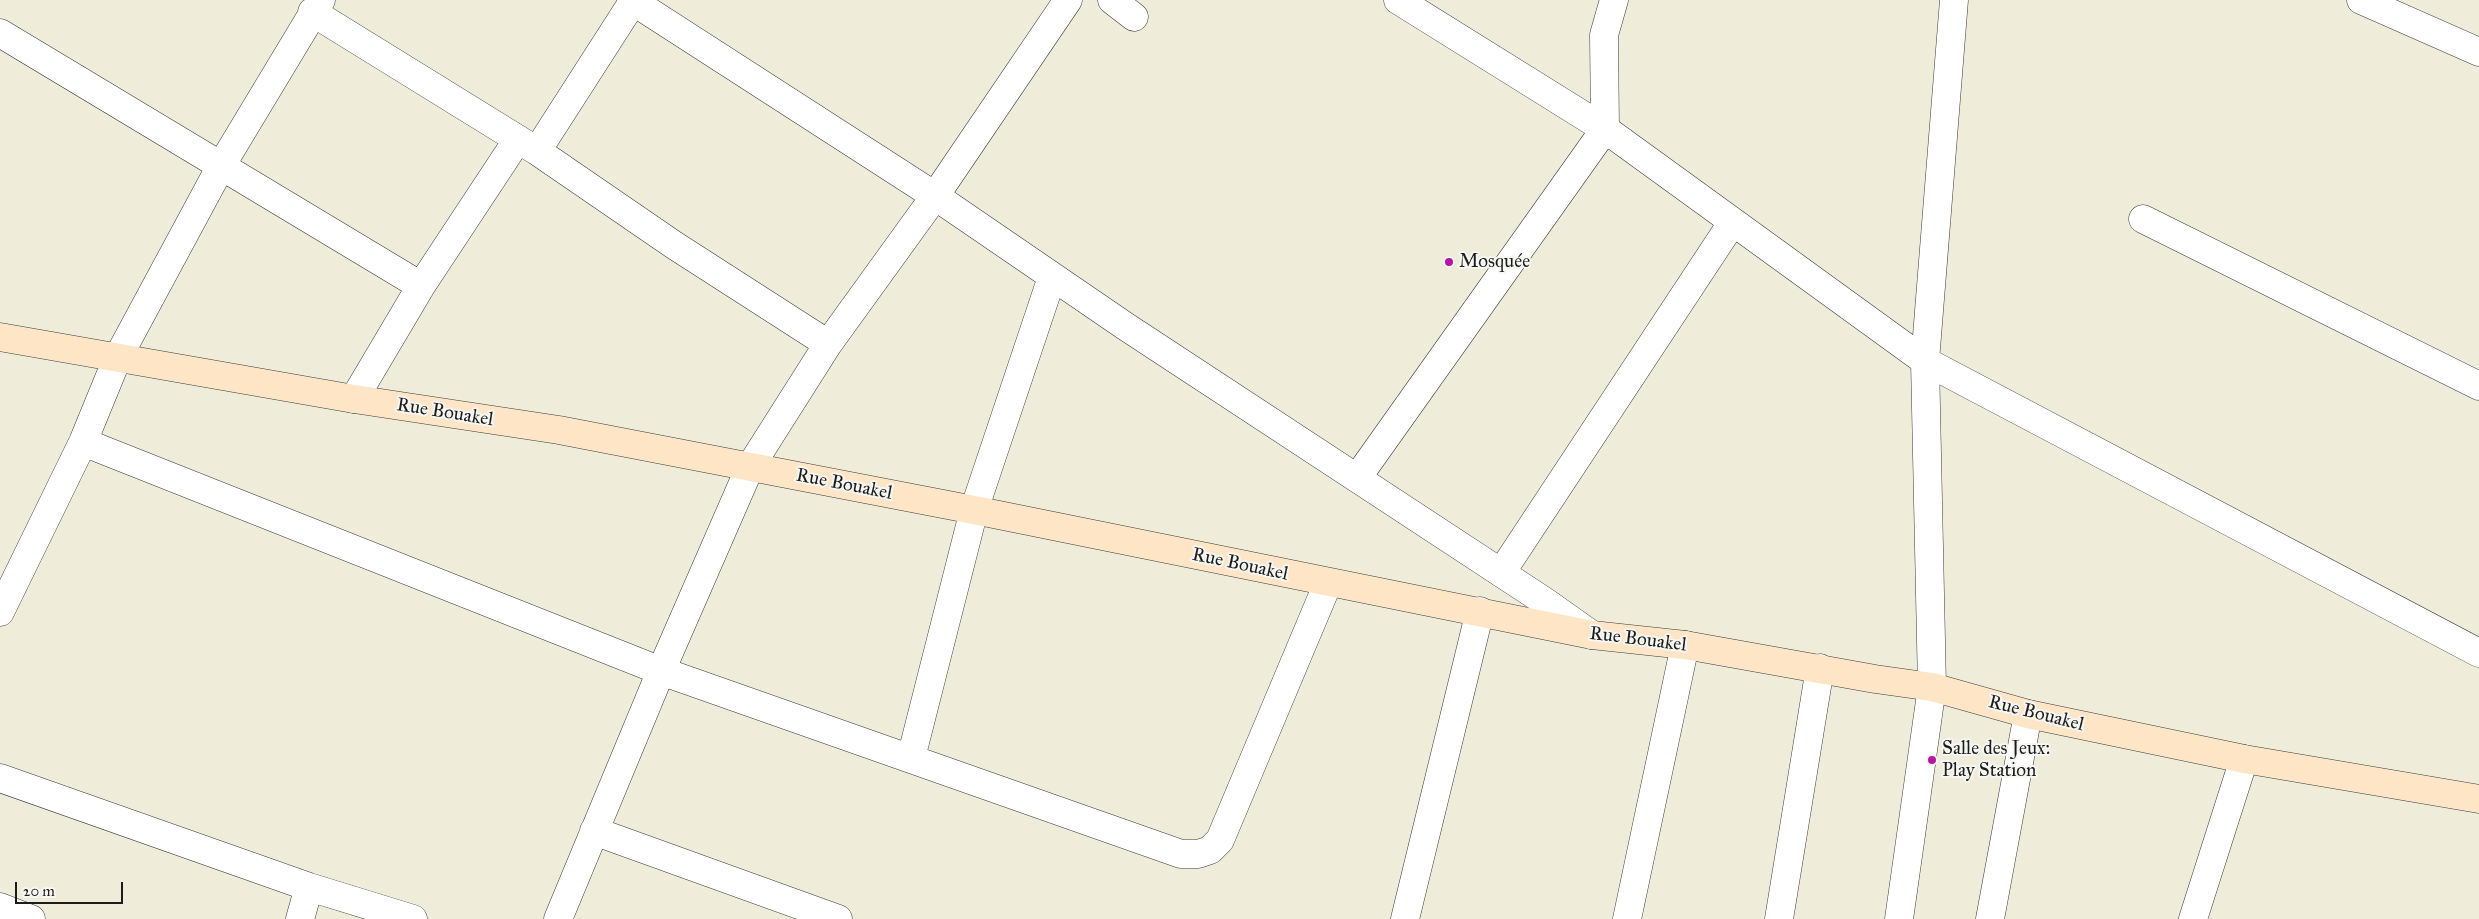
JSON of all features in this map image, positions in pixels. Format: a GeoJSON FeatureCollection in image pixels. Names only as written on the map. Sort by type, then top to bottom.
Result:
{"type":"FeatureCollection","features":[{"type":"Feature","properties":{"kind":"main road","name":"Rue Bouakel"},"geometry":{"type":"LineString","coordinates":[[0,337],[354,399],[559,430],[974,510],[1328,583],[1480,610],[1592,635],[1685,645],[1932,687],[2028,714],[2244,759],[2479,799]]}},
{"type":"Feature","properties":{"kind":"street"},"geometry":{"type":"LineString","coordinates":[[354,399],[421,286],[528,145],[633,0],[935,196],[1052,277],[1592,635]]}},
{"type":"Feature","properties":{"kind":"street"},"geometry":{"type":"LineString","coordinates":[[558,919],[661,671],[750,467],[828,344],[935,196],[1068,0]]}},
{"type":"Feature","properties":{"kind":"street"},"geometry":{"type":"LineString","coordinates":[[1112,0],[1134,17]]}},
{"type":"Feature","properties":{"kind":"street"},"geometry":{"type":"LineString","coordinates":[[1398,0],[1605,129],[1732,223],[1925,361],[2479,653]]}},
{"type":"Feature","properties":{"kind":"street"},"geometry":{"type":"LineString","coordinates":[[1357,478],[1605,129],[1604,35],[1614,0]]}},
{"type":"Feature","properties":{"kind":"street"},"geometry":{"type":"LineString","coordinates":[[1899,919],[1932,687],[1925,361],[1954,0]]}},
{"type":"Feature","properties":{"kind":"street"},"geometry":{"type":"LineString","coordinates":[[2361,0],[2479,52]]}},
{"type":"Feature","properties":{"kind":"street"},"geometry":{"type":"LineString","coordinates":[[0,612],[83,442],[117,359],[222,166],[317,6],[528,145],[674,245],[828,344]]}},
{"type":"Feature","properties":{"kind":"street"},"geometry":{"type":"LineString","coordinates":[[0,32],[421,286]]}},
{"type":"Feature","properties":{"kind":"street"},"geometry":{"type":"LineString","coordinates":[[2143,219],[2479,386]]}},
{"type":"Feature","properties":{"kind":"street"},"geometry":{"type":"LineString","coordinates":[[1500,573],[1732,223]]}},
{"type":"Feature","properties":{"kind":"street"},"geometry":{"type":"LineString","coordinates":[[911,758],[974,510],[1052,277]]}},
{"type":"Feature","properties":{"kind":"street"},"geometry":{"type":"LineString","coordinates":[[83,442],[661,671],[1181,854],[1198,854],[1210,850],[1220,840],[1328,583]]}},
{"type":"Feature","properties":{"kind":"street"},"geometry":{"type":"LineString","coordinates":[[1405,919],[1480,610]]}},
{"type":"Feature","properties":{"kind":"street"},"geometry":{"type":"LineString","coordinates":[[1627,919],[1685,645]]}},
{"type":"Feature","properties":{"kind":"street"},"geometry":{"type":"LineString","coordinates":[[1779,919],[1820,668]]}},
{"type":"Feature","properties":{"kind":"street"},"geometry":{"type":"LineString","coordinates":[[1990,919],[2028,714]]}},
{"type":"Feature","properties":{"kind":"street"},"geometry":{"type":"LineString","coordinates":[[2193,919],[2244,759]]}},
{"type":"Feature","properties":{"kind":"street"},"geometry":{"type":"LineString","coordinates":[[0,778],[309,887],[413,919]]}},
{"type":"Feature","properties":{"kind":"street"},"geometry":{"type":"LineString","coordinates":[[594,832],[838,919]]}},
{"type":"Feature","properties":{"kind":"street"},"geometry":{"type":"LineString","coordinates":[[300,919],[309,887]]}},
{"type":"Feature","properties":{"kind":"street"},"geometry":{"type":"LineString","coordinates":[[0,906],[31,919]]}},
{"type":"Feature","properties":{"kind":"place","name":"Mosquée"},"geometry":{"type":"Point","coordinates":[1449,262]}},
{"type":"Feature","properties":{"kind":"place","name":"Salle des Jeux: Play Station"},"geometry":{"type":"Point","coordinates":[1932,760]}}]}
